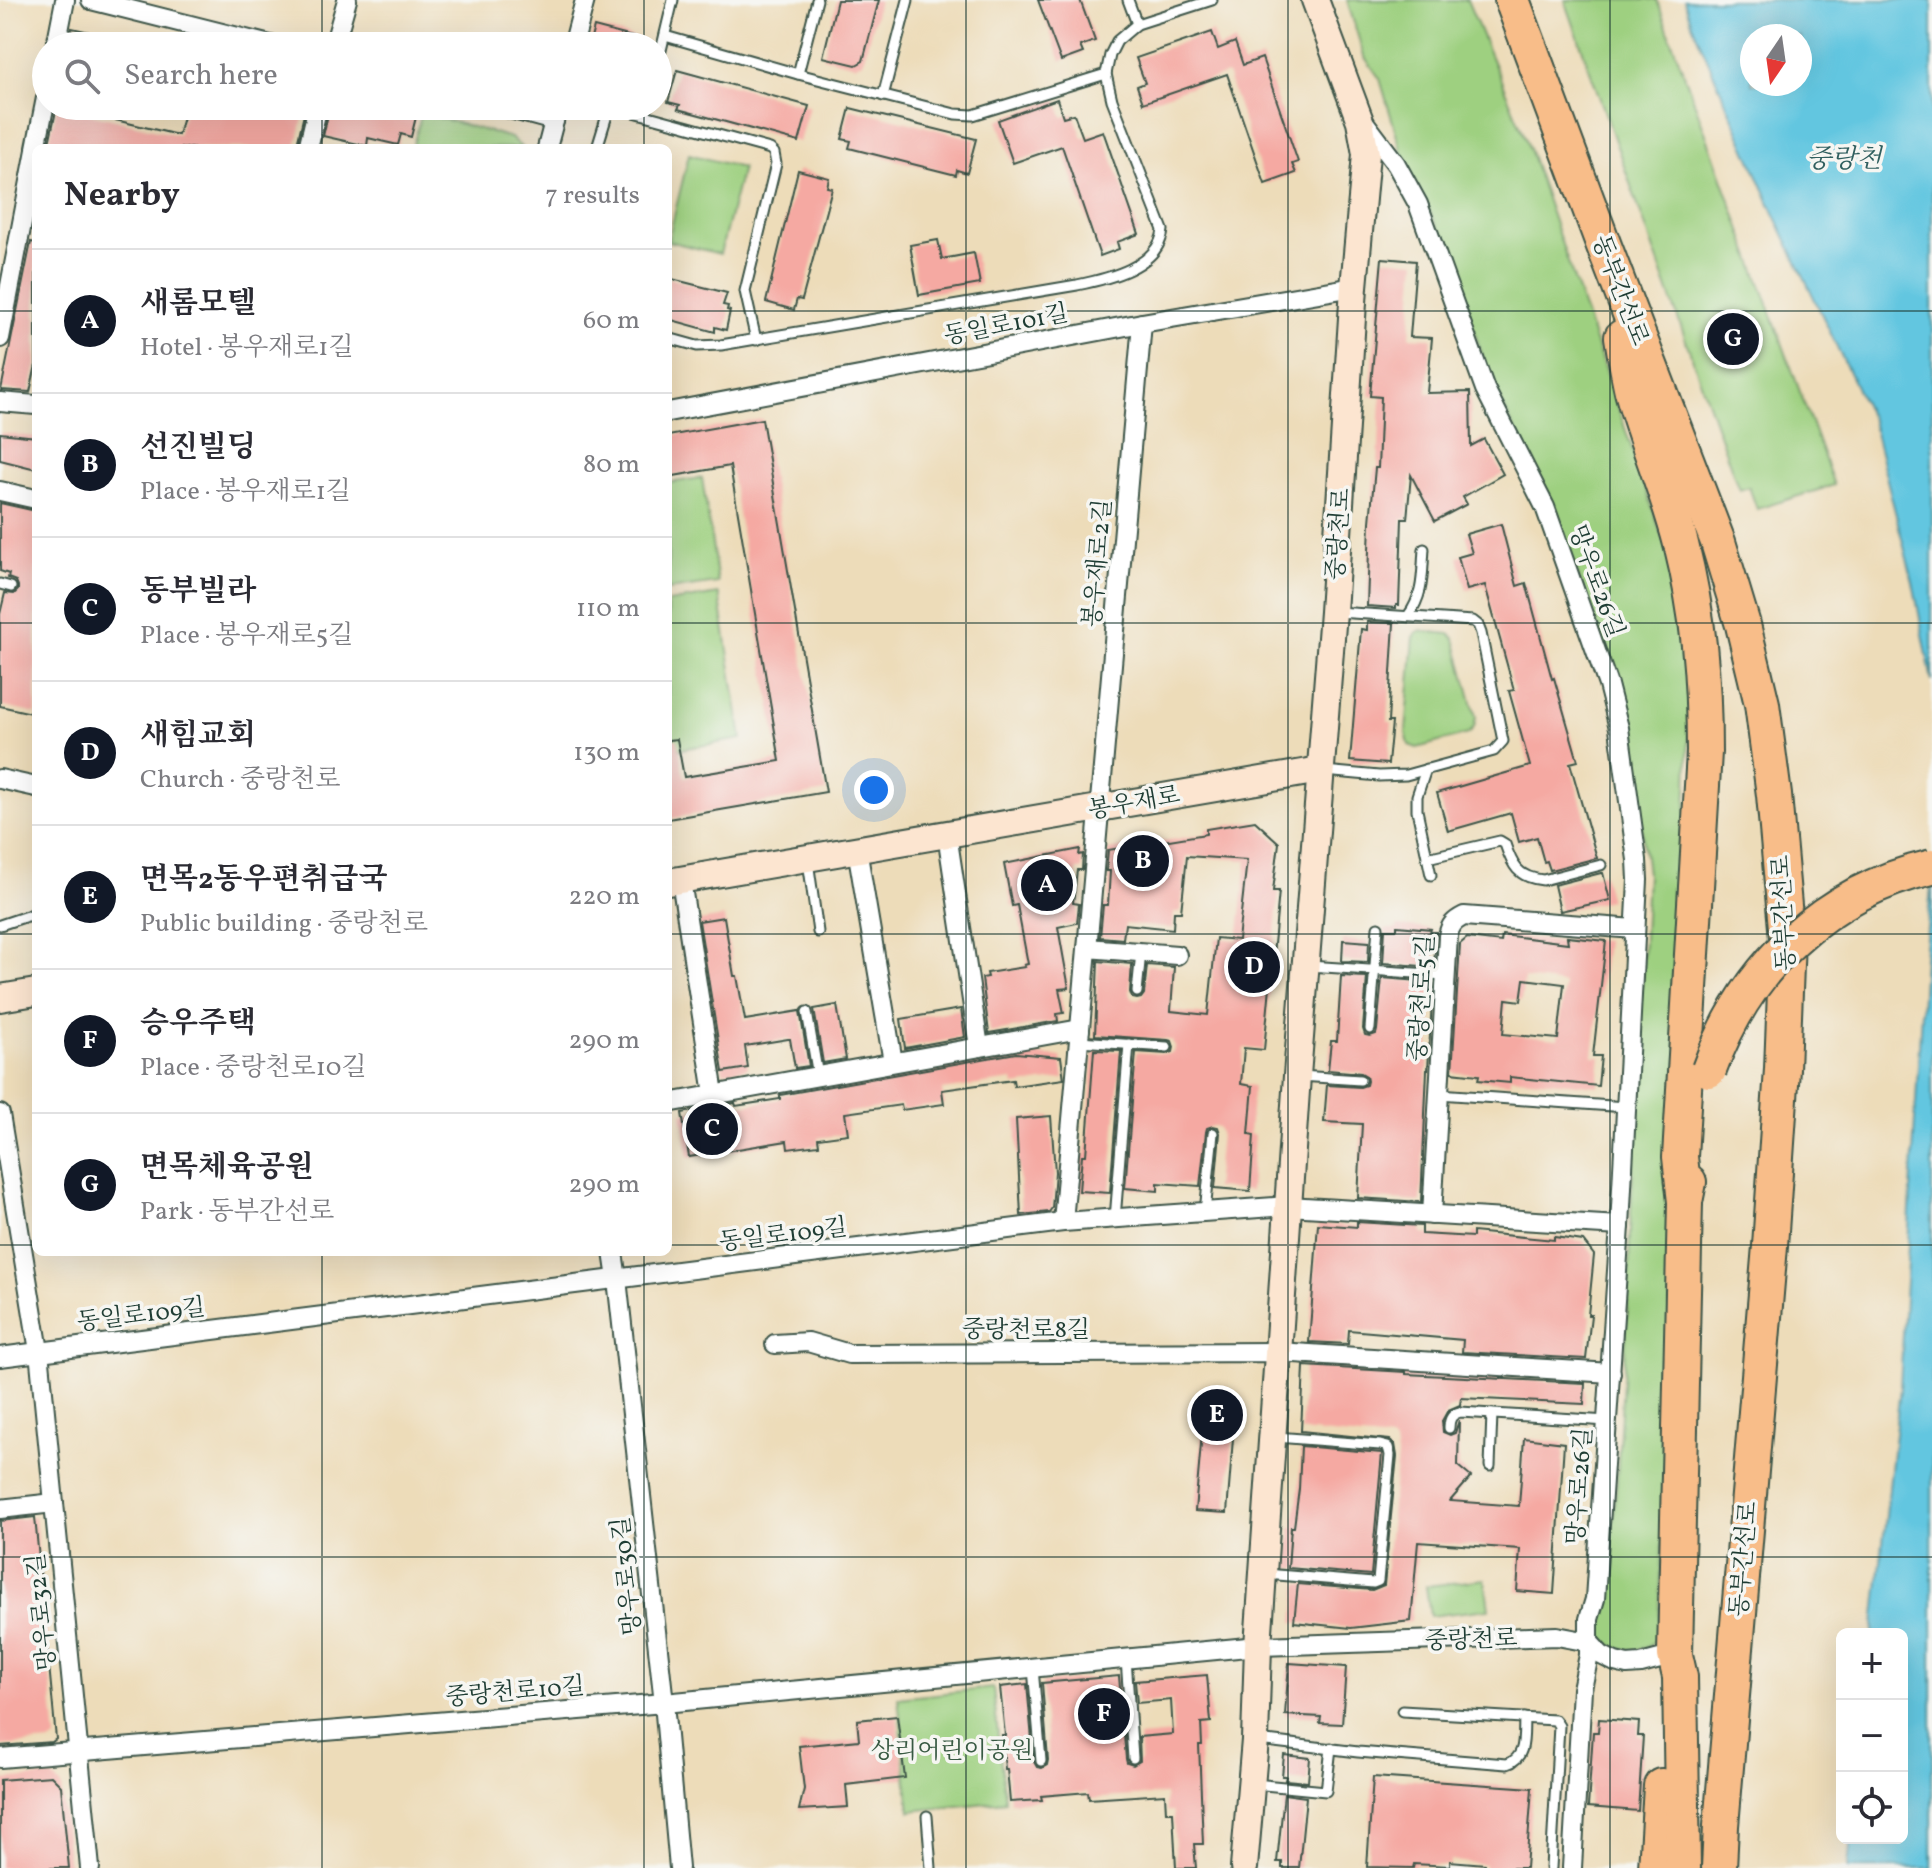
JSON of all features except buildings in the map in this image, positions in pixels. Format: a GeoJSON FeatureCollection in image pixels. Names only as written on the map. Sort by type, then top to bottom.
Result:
{"type":"FeatureCollection","features":[{"type":"Feature","properties":{"kind":"highway","name":"동부간선로"},"geometry":{"type":"LineString","coordinates":[[1512,0],[1718,542],[1762,704],[1782,872],[1787,939],[1782,1082],[1719,1868]]}},
{"type":"Feature","properties":{"kind":"highway"},"geometry":{"type":"LineString","coordinates":[[1604,246],[1632,391],[1680,543],[1693,602],[1701,649],[1704,700],[1704,752],[1680,1157],[1685,1202],[1675,1655],[1680,1677],[1683,1868]]}},
{"type":"Feature","properties":{"kind":"highway"},"geometry":{"type":"LineString","coordinates":[[1685,1202],[1709,1070],[1723,1035],[1766,967],[1812,922],[1841,903],[1899,876],[1932,867]]}},
{"type":"Feature","properties":{"kind":"highway"},"geometry":{"type":"LineString","coordinates":[[1656,1868],[1668,1677],[1675,1655]]}},
{"type":"Feature","properties":{"kind":"main road","name":"중랑천로"},"geometry":{"type":"LineString","coordinates":[[1244,1868],[1255,1740],[1258,1646],[1297,1076],[1366,154],[1357,113],[1315,0]]}},
{"type":"Feature","properties":{"kind":"main road","name":"봉우재로"},"geometry":{"type":"LineString","coordinates":[[675,881],[1320,770]]}},
{"type":"Feature","properties":{"kind":"main road"},"geometry":{"type":"LineString","coordinates":[[0,998],[32,993]]}},
{"type":"Feature","properties":{"kind":"street"},"geometry":{"type":"LineString","coordinates":[[59,32],[65,0]]}},
{"type":"Feature","properties":{"kind":"street"},"geometry":{"type":"LineString","coordinates":[[91,0],[218,32]]}},
{"type":"Feature","properties":{"kind":"street"},"geometry":{"type":"LineString","coordinates":[[338,32],[347,0]]}},
{"type":"Feature","properties":{"kind":"street"},"geometry":{"type":"LineString","coordinates":[[577,32],[585,0]]}},
{"type":"Feature","properties":{"kind":"street","name":"망우로26길"},"geometry":{"type":"LineString","coordinates":[[1357,113],[1390,157],[1418,204],[1485,389],[1545,507],[1608,685],[1619,728],[1637,860],[1608,1421],[1595,1599],[1589,1619],[1589,1655],[1582,1689],[1572,1868]]}},
{"type":"Feature","properties":{"kind":"street"},"geometry":{"type":"LineString","coordinates":[[37,144],[42,120]]}},
{"type":"Feature","properties":{"kind":"street"},"geometry":{"type":"LineString","coordinates":[[309,144],[315,120]]}},
{"type":"Feature","properties":{"kind":"street"},"geometry":{"type":"LineString","coordinates":[[548,144],[554,120]]}},
{"type":"Feature","properties":{"kind":"street"},"geometry":{"type":"LineString","coordinates":[[0,338],[32,199]]}},
{"type":"Feature","properties":{"kind":"street","name":"동일로101길"},"geometry":{"type":"LineString","coordinates":[[672,411],[1142,323],[1354,287]]}},
{"type":"Feature","properties":{"kind":"street","name":"봉우재로2길"},"geometry":{"type":"LineString","coordinates":[[1063,1222],[1142,323]]}},
{"type":"Feature","properties":{"kind":"street"},"geometry":{"type":"LineString","coordinates":[[0,402],[32,405]]}},
{"type":"Feature","properties":{"kind":"street"},"geometry":{"type":"LineString","coordinates":[[0,491],[32,498]]}},
{"type":"Feature","properties":{"kind":"street"},"geometry":{"type":"LineString","coordinates":[[0,779],[32,786]]}},
{"type":"Feature","properties":{"kind":"street"},"geometry":{"type":"LineString","coordinates":[[947,834],[979,1047]]}},
{"type":"Feature","properties":{"kind":"street"},"geometry":{"type":"LineString","coordinates":[[857,849],[893,1062]]}},
{"type":"Feature","properties":{"kind":"street","name":"봉우재로"},"geometry":{"type":"LineString","coordinates":[[675,881],[714,1094]]}},
{"type":"Feature","properties":{"kind":"street","name":"중랑천로5길"},"geometry":{"type":"LineString","coordinates":[[1432,1215],[1450,926],[1464,916],[1635,929]]}},
{"type":"Feature","properties":{"kind":"street"},"geometry":{"type":"LineString","coordinates":[[1087,948],[1177,955]]}},
{"type":"Feature","properties":{"kind":"street"},"geometry":{"type":"LineString","coordinates":[[672,1102],[979,1047],[1080,1035]]}},
{"type":"Feature","properties":{"kind":"street","name":"망우로32길"},"geometry":{"type":"LineString","coordinates":[[0,1114],[39,1351],[90,1868]]}},
{"type":"Feature","properties":{"kind":"street"},"geometry":{"type":"LineString","coordinates":[[1288,1206],[1620,1226]]}},
{"type":"Feature","properties":{"kind":"street","name":"동일로109길"},"geometry":{"type":"LineString","coordinates":[[0,1357],[1063,1222],[1288,1206]]}},
{"type":"Feature","properties":{"kind":"street","name":"망우로30길"},"geometry":{"type":"LineString","coordinates":[[614,1256],[664,1703],[679,1868]]}},
{"type":"Feature","properties":{"kind":"street","name":"중랑천로8길"},"geometry":{"type":"LineString","coordinates":[[775,1344],[808,1342],[849,1354],[1278,1352]]}},
{"type":"Feature","properties":{"kind":"street"},"geometry":{"type":"LineString","coordinates":[[1278,1352],[1611,1373]]}},
{"type":"Feature","properties":{"kind":"street"},"geometry":{"type":"LineString","coordinates":[[0,1509],[54,1503]]}},
{"type":"Feature","properties":{"kind":"street","name":"중랑천로"},"geometry":{"type":"LineString","coordinates":[[1258,1646],[1557,1636],[1589,1642],[1601,1655],[1627,1665],[1675,1655]]}},
{"type":"Feature","properties":{"kind":"street","name":"중랑천로10길"},"geometry":{"type":"LineString","coordinates":[[0,1758],[664,1703],[1258,1646]]}},
{"type":"Feature","properties":{"kind":"lane"},"geometry":{"type":"LineString","coordinates":[[666,32],[673,0]]}},
{"type":"Feature","properties":{"kind":"lane"},"geometry":{"type":"LineString","coordinates":[[798,74],[815,0]]}},
{"type":"Feature","properties":{"kind":"lane"},"geometry":{"type":"LineString","coordinates":[[883,96],[908,0]]}},
{"type":"Feature","properties":{"kind":"lane"},"geometry":{"type":"LineString","coordinates":[[1128,0],[1137,24]]}},
{"type":"Feature","properties":{"kind":"lane"},"geometry":{"type":"LineString","coordinates":[[672,339],[697,346],[756,340],[1077,285],[1107,279],[1129,270],[1158,246],[1163,230],[1112,100],[1106,74],[1110,55],[1117,41],[1137,24],[1212,0]]}},
{"type":"Feature","properties":{"kind":"lane"},"geometry":{"type":"LineString","coordinates":[[672,38],[947,113],[973,115],[1106,74]]}},
{"type":"Feature","properties":{"kind":"lane"},"geometry":{"type":"LineString","coordinates":[[672,118],[770,149],[774,153],[776,164],[745,291],[756,340]]}},
{"type":"Feature","properties":{"kind":"lane"},"geometry":{"type":"LineString","coordinates":[[598,144],[606,120]]}},
{"type":"Feature","properties":{"kind":"lane"},"geometry":{"type":"LineString","coordinates":[[1408,616],[1421,591],[1424,549]]}},
{"type":"Feature","properties":{"kind":"lane"},"geometry":{"type":"LineString","coordinates":[[0,584],[11,587]]}},
{"type":"Feature","properties":{"kind":"lane"},"geometry":{"type":"LineString","coordinates":[[1320,770],[1379,776],[1406,775],[1494,751],[1503,741],[1478,625],[1473,621],[1333,612]]}},
{"type":"Feature","properties":{"kind":"lane"},"geometry":{"type":"LineString","coordinates":[[1426,769],[1417,796],[1417,810],[1431,875]]}},
{"type":"Feature","properties":{"kind":"lane"},"geometry":{"type":"LineString","coordinates":[[1427,858],[1500,841],[1505,844],[1512,864],[1524,875],[1537,880],[1601,865]]}},
{"type":"Feature","properties":{"kind":"lane"},"geometry":{"type":"LineString","coordinates":[[807,858],[818,932]]}},
{"type":"Feature","properties":{"kind":"lane"},"geometry":{"type":"LineString","coordinates":[[0,925],[32,914]]}},
{"type":"Feature","properties":{"kind":"lane"},"geometry":{"type":"LineString","coordinates":[[1370,1029],[1378,927]]}},
{"type":"Feature","properties":{"kind":"lane"},"geometry":{"type":"LineString","coordinates":[[1137,992],[1141,952]]}},
{"type":"Feature","properties":{"kind":"lane"},"geometry":{"type":"LineString","coordinates":[[1305,966],[1445,975]]}},
{"type":"Feature","properties":{"kind":"lane"},"geometry":{"type":"LineString","coordinates":[[807,1012],[818,1076]]}},
{"type":"Feature","properties":{"kind":"lane"},"geometry":{"type":"LineString","coordinates":[[1080,1035],[1167,1047]]}},
{"type":"Feature","properties":{"kind":"lane"},"geometry":{"type":"LineString","coordinates":[[1115,1219],[1129,1044]]}},
{"type":"Feature","properties":{"kind":"lane"},"geometry":{"type":"LineString","coordinates":[[1297,1076],[1360,1080]]}},
{"type":"Feature","properties":{"kind":"lane"},"geometry":{"type":"LineString","coordinates":[[1439,1094],[1626,1107]]}},
{"type":"Feature","properties":{"kind":"lane"},"geometry":{"type":"LineString","coordinates":[[1205,1212],[1213,1133]]}},
{"type":"Feature","properties":{"kind":"lane"},"geometry":{"type":"LineString","coordinates":[[1449,1428],[1454,1413],[1460,1412],[1608,1421]]}},
{"type":"Feature","properties":{"kind":"lane"},"geometry":{"type":"LineString","coordinates":[[1490,1466],[1492,1414]]}},
{"type":"Feature","properties":{"kind":"lane"},"geometry":{"type":"LineString","coordinates":[[1263,1574],[1378,1581],[1390,1455],[1388,1447],[1380,1445],[1272,1437]]}},
{"type":"Feature","properties":{"kind":"lane"},"geometry":{"type":"LineString","coordinates":[[1126,1659],[1133,1758]]}},
{"type":"Feature","properties":{"kind":"lane"},"geometry":{"type":"LineString","coordinates":[[1033,1668],[1041,1761]]}},
{"type":"Feature","properties":{"kind":"lane"},"geometry":{"type":"LineString","coordinates":[[1402,1711],[1555,1720],[1559,1726],[1551,1868]]}},
{"type":"Feature","properties":{"kind":"lane"},"geometry":{"type":"LineString","coordinates":[[1255,1740],[1507,1764],[1520,1757],[1524,1718]]}},
{"type":"Feature","properties":{"kind":"lane"},"geometry":{"type":"LineString","coordinates":[[1251,1784],[1326,1791],[1331,1748]]}},
{"type":"Feature","properties":{"kind":"lane"},"geometry":{"type":"LineString","coordinates":[[927,1816],[931,1868]]}},
{"type":"Feature","properties":{"kind":"green space"},"geometry":{"type":"Polygon","coordinates":[[[1347,0],[1467,0],[1525,137],[1674,571],[1691,666],[1659,1636],[1638,1650],[1614,1646],[1604,1638],[1599,1627],[1599,1612],[1607,1594],[1617,1478],[1647,874],[1630,731],[1599,633],[1551,503],[1491,381],[1441,234],[1405,163],[1380,79],[1364,56],[1347,0]]]}},
{"type":"Feature","properties":{"kind":"green space"},"geometry":{"type":"Polygon","coordinates":[[[1565,0],[1657,0],[1834,485],[1757,509],[1749,487],[1739,490],[1565,0]]]}},
{"type":"Feature","properties":{"kind":"green space"},"geometry":{"type":"Polygon","coordinates":[[[420,120],[447,120],[511,138],[518,144],[413,144],[420,120]]]}},
{"type":"Feature","properties":{"kind":"green space"},"geometry":{"type":"Polygon","coordinates":[[[689,154],[742,168],[720,254],[672,242],[672,224],[689,154]]]}},
{"type":"Feature","properties":{"kind":"green space"},"geometry":{"type":"Polygon","coordinates":[[[702,478],[718,583],[672,589],[672,482],[702,478]]]}},
{"type":"Feature","properties":{"kind":"green space"},"geometry":{"type":"Polygon","coordinates":[[[719,594],[742,739],[672,750],[672,601],[719,594]]]}},
{"type":"Feature","properties":{"kind":"green space"},"geometry":{"type":"Polygon","coordinates":[[[1421,631],[1449,634],[1455,639],[1476,717],[1469,734],[1417,748],[1409,745],[1406,732],[1414,637],[1421,631]]]}},
{"type":"Feature","properties":{"kind":"green space"},"geometry":{"type":"Polygon","coordinates":[[[1485,1579],[1489,1609],[1430,1616],[1426,1586],[1485,1579]]]}},
{"type":"Feature","properties":{"kind":"green space","name":"상리어린이공원"},"geometry":{"type":"Polygon","coordinates":[[[993,1688],[1005,1801],[910,1811],[898,1698],[993,1688]]]}},
{"type":"Feature","properties":{"kind":"water","name":"중랑천"},"geometry":{"type":"Polygon","coordinates":[[[1684,0],[1932,0],[1932,681],[1913,582],[1872,421],[1774,213],[1684,0]]]}},
{"type":"Feature","properties":{"kind":"water"},"geometry":{"type":"Polygon","coordinates":[[[1932,877],[1932,1868],[1848,1868],[1850,1844],[1908,1844],[1908,1628],[1874,1628],[1900,1388],[1924,958],[1932,877]]]}},
{"type":"Feature","properties":{"kind":"place","name":"면목체육공원"},"geometry":{"type":"Point","coordinates":[1733,339]}},
{"type":"Feature","properties":{"kind":"place","name":"선진빌딩"},"geometry":{"type":"Point","coordinates":[1143,861]}},
{"type":"Feature","properties":{"kind":"place","name":"새롬모텔"},"geometry":{"type":"Point","coordinates":[1047,885]}},
{"type":"Feature","properties":{"kind":"place","name":"새힘교회"},"geometry":{"type":"Point","coordinates":[1254,967]}},
{"type":"Feature","properties":{"kind":"place","name":"동부빌라"},"geometry":{"type":"Point","coordinates":[712,1129]}},
{"type":"Feature","properties":{"kind":"place","name":"면목2동우편취급국"},"geometry":{"type":"Point","coordinates":[1217,1415]}},
{"type":"Feature","properties":{"kind":"place","name":"승우주택"},"geometry":{"type":"Point","coordinates":[1104,1714]}}]}
